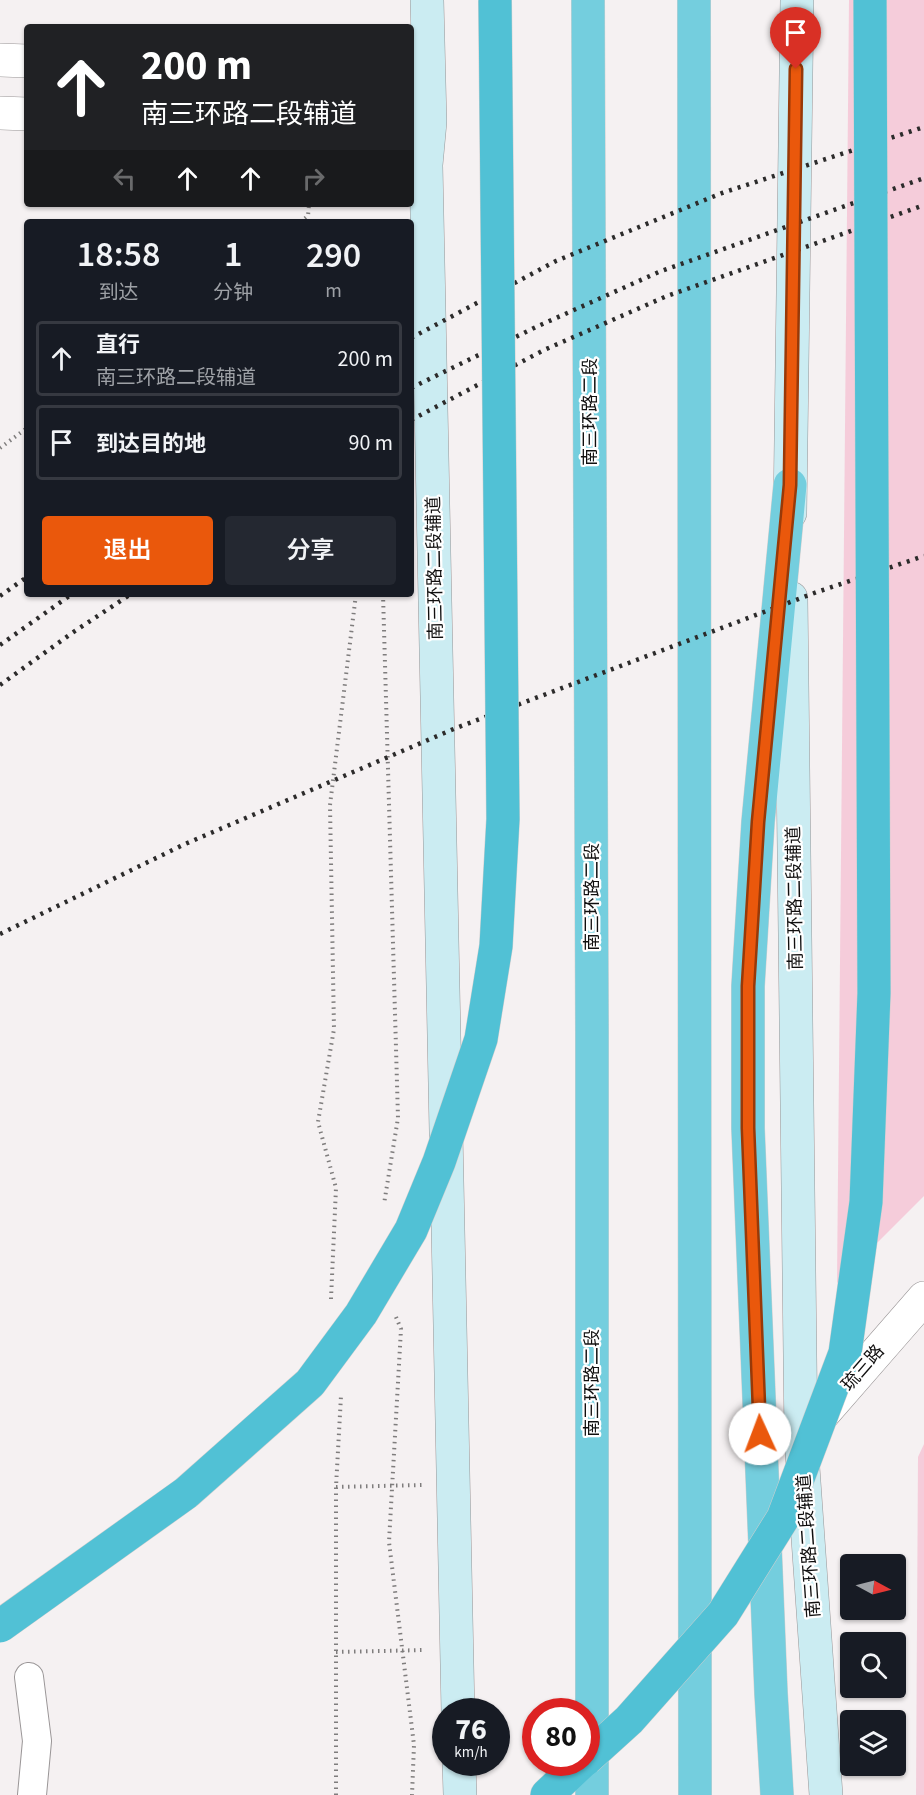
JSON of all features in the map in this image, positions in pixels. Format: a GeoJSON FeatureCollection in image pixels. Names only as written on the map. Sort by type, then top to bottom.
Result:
{"type":"FeatureCollection","features":[{"type":"Feature","properties":{"kind":"highway"},"geometry":{"type":"LineString","coordinates":[[0,1626],[186,1493],[310,1383],[361,1314],[411,1230],[439,1162],[481,1039],[496,945],[503,819],[495,0]]}},
{"type":"Feature","properties":{"kind":"highway","name":"南三环路二段"},"geometry":{"type":"LineString","coordinates":[[588,0],[592,1795]]}},
{"type":"Feature","properties":{"kind":"highway"},"geometry":{"type":"LineString","coordinates":[[694,0],[695,1795]]}},
{"type":"Feature","properties":{"kind":"highway"},"geometry":{"type":"LineString","coordinates":[[600,1746],[629,1720],[723,1614],[783,1518],[845,1353],[866,1202],[874,993],[870,0]]}},
{"type":"Feature","properties":{"kind":"highway"},"geometry":{"type":"LineString","coordinates":[[777,1795],[748,1128],[748,986],[758,822],[790,485]]}},
{"type":"Feature","properties":{"kind":"highway"},"geometry":{"type":"LineString","coordinates":[[547,1795],[567,1776]]}},
{"type":"Feature","properties":{"kind":"main road","name":"南三环路二段辅道"},"geometry":{"type":"LineString","coordinates":[[796,0],[790,485],[801,1439],[826,1795]]}},
{"type":"Feature","properties":{"kind":"main road","name":"南三环路二段辅道"},"geometry":{"type":"LineString","coordinates":[[421,22],[429,122],[419,160],[458,1698]]}},
{"type":"Feature","properties":{"kind":"main road"},"geometry":{"type":"LineString","coordinates":[[459,1776],[460,1795]]}},
{"type":"Feature","properties":{"kind":"street"},"geometry":{"type":"LineString","coordinates":[[0,60],[24,61]]}},
{"type":"Feature","properties":{"kind":"street"},"geometry":{"type":"LineString","coordinates":[[0,113],[24,114]]}},
{"type":"Feature","properties":{"kind":"street","name":"琉三路"},"geometry":{"type":"LineString","coordinates":[[801,1439],[924,1298]]}},
{"type":"Feature","properties":{"kind":"street"},"geometry":{"type":"LineString","coordinates":[[29,1677],[37,1741],[32,1795]]}},
{"type":"Feature","properties":{"kind":"path"},"geometry":{"type":"LineString","coordinates":[[304,219],[308,216],[309,207]]}},
{"type":"Feature","properties":{"kind":"path"},"geometry":{"type":"LineString","coordinates":[[0,448],[24,430]]}},
{"type":"Feature","properties":{"kind":"path"},"geometry":{"type":"LineString","coordinates":[[331,1301],[336,1188],[318,1122],[334,1029],[330,805],[356,597]]}},
{"type":"Feature","properties":{"kind":"path"},"geometry":{"type":"LineString","coordinates":[[336,1795],[336,1487],[342,1401],[340,1390]]}},
{"type":"Feature","properties":{"kind":"path"},"geometry":{"type":"LineString","coordinates":[[336,1487],[392,1485]]}},
{"type":"Feature","properties":{"kind":"path"},"geometry":{"type":"LineString","coordinates":[[336,1652],[402,1650]]}},
{"type":"Feature","properties":{"kind":"shaded area"},"geometry":{"type":"Polygon","coordinates":[[[849,0],[924,0],[924,1196],[837,1283],[849,0]]]}},
{"type":"Feature","properties":{"kind":"shaded area"},"geometry":{"type":"Polygon","coordinates":[[[924,1444],[924,1795],[916,1795],[918,1457],[924,1444]]]}},
{"type":"Feature","properties":{"kind":"railway"},"geometry":{"type":"LineString","coordinates":[[414,336],[556,261],[722,193],[924,127]]}},
{"type":"Feature","properties":{"kind":"railway"},"geometry":{"type":"LineString","coordinates":[[414,387],[536,327],[661,271],[924,178]]}},
{"type":"Feature","properties":{"kind":"railway"},"geometry":{"type":"LineString","coordinates":[[414,418],[544,350],[667,296],[924,205]]}},
{"type":"Feature","properties":{"kind":"railway"},"geometry":{"type":"LineString","coordinates":[[0,934],[185,844],[456,728],[817,592],[924,556]]}},
{"type":"Feature","properties":{"kind":"railway"},"geometry":{"type":"LineString","coordinates":[[0,596],[24,579]]}},
{"type":"Feature","properties":{"kind":"railway"},"geometry":{"type":"LineString","coordinates":[[0,645],[68,597]]}},
{"type":"Feature","properties":{"kind":"railway"},"geometry":{"type":"LineString","coordinates":[[0,685],[126,597]]}},
{"type":"Feature","properties":{"kind":"route"},"geometry":{"type":"LineString","coordinates":[[760,1434],[748,1128],[748,986],[758,822],[790,485],[796,69]]}}]}
